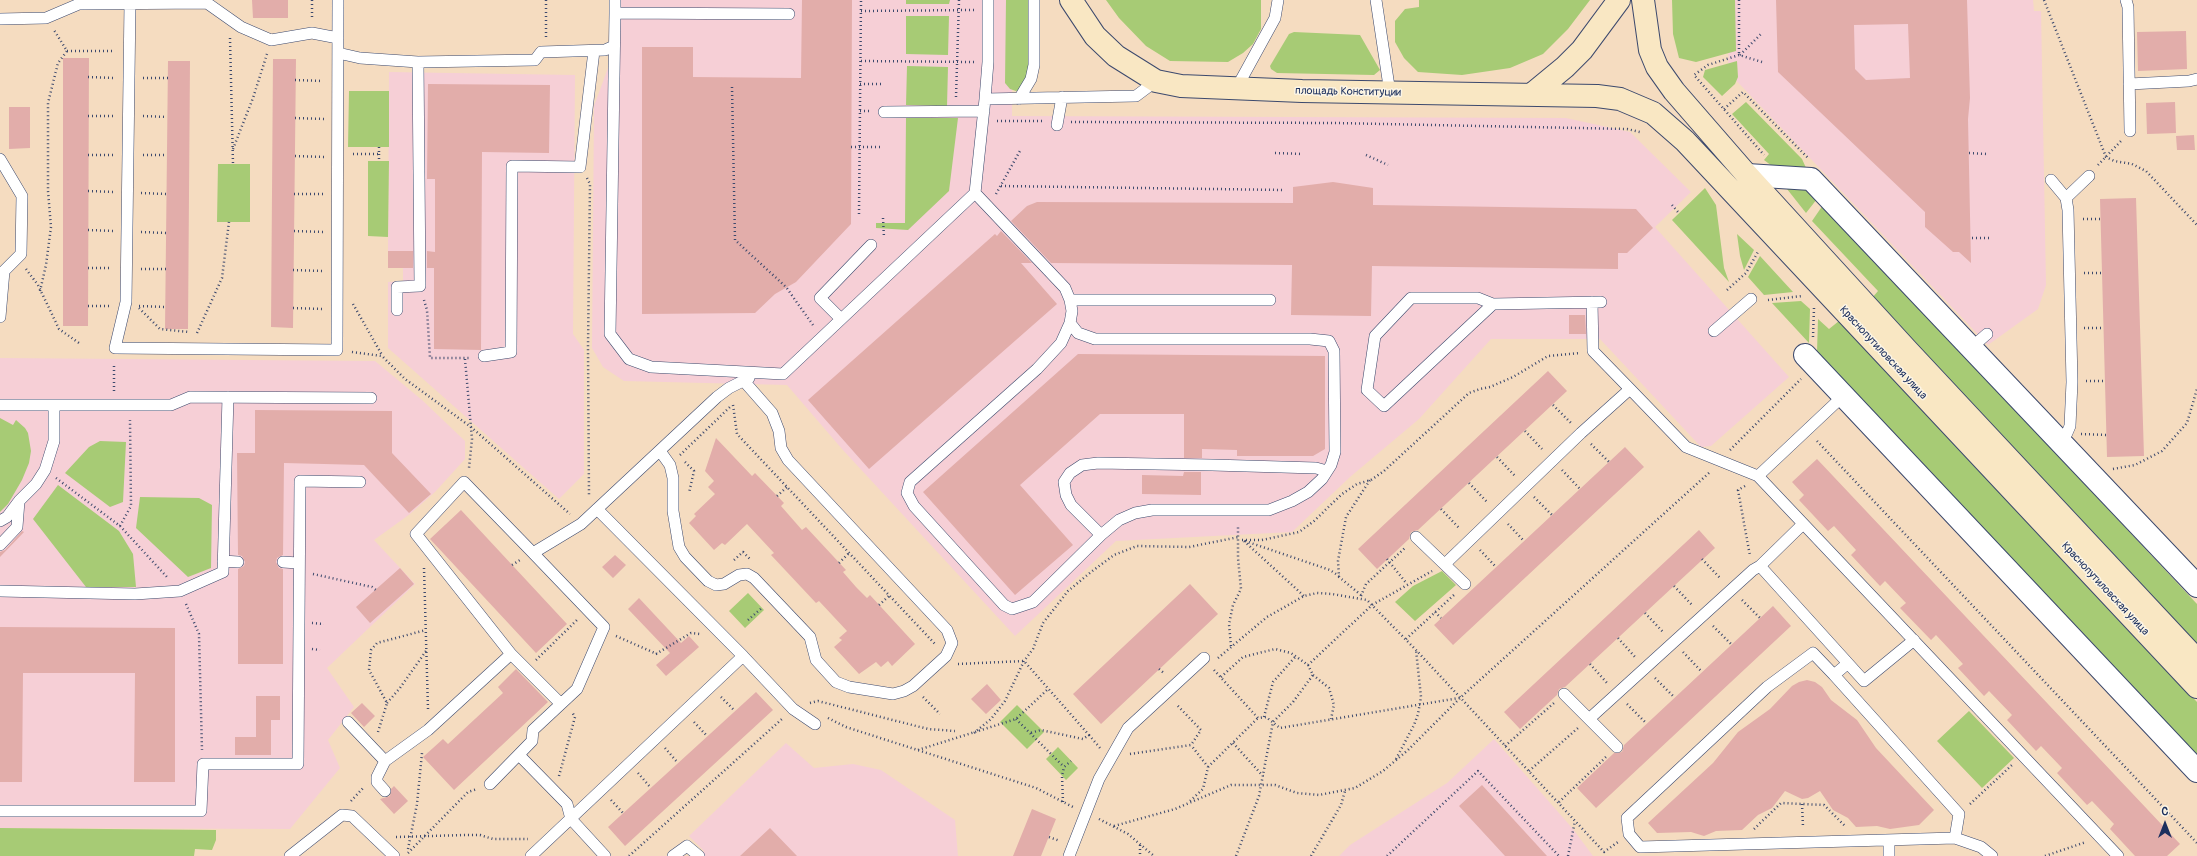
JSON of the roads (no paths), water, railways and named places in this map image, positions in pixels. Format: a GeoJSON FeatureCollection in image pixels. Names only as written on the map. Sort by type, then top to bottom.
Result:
{"type":"FeatureCollection","features":[{"type":"Feature","properties":{"kind":"main road","name":"площадь Конституции"},"geometry":{"type":"LineString","coordinates":[[1071,0],[1095,36],[1116,56],[1156,82],[1181,86],[1236,89],[1531,95]]}},
{"type":"Feature","properties":{"kind":"main road"},"geometry":{"type":"LineString","coordinates":[[1531,95],[1565,67],[1582,50],[1619,0]]}},
{"type":"Feature","properties":{"kind":"main road","name":"Краснопутиловская улица"},"geometry":{"type":"LineString","coordinates":[[1643,0],[1650,50],[1657,68],[1674,90],[1747,175],[1912,356],[2197,660]]}},
{"type":"Feature","properties":{"kind":"main road","name":"Краснопутиловская улица"},"geometry":{"type":"LineString","coordinates":[[1531,95],[1597,96],[1620,99],[1636,104],[1653,113],[1685,141],[2197,687]]}},
{"type":"Feature","properties":{"kind":"street"},"geometry":{"type":"LineString","coordinates":[[1747,175],[1811,179],[1979,340],[2063,437],[2197,586]]}},
{"type":"Feature","properties":{"kind":"street"},"geometry":{"type":"LineString","coordinates":[[1805,365],[1843,396],[2197,771]]}},
{"type":"Feature","properties":{"kind":"lane"},"geometry":{"type":"LineString","coordinates":[[130,3],[126,302],[115,348],[190,350],[337,350],[338,0]]}},
{"type":"Feature","properties":{"kind":"lane"},"geometry":{"type":"LineString","coordinates":[[615,0],[610,334],[628,359],[651,367],[783,374],[975,193],[988,62],[988,5]]}},
{"type":"Feature","properties":{"kind":"lane"},"geometry":{"type":"LineString","coordinates":[[1019,99],[1031,79],[1034,65],[1034,0]]}},
{"type":"Feature","properties":{"kind":"lane"},"geometry":{"type":"LineString","coordinates":[[1236,89],[1275,18],[1278,0]]}},
{"type":"Feature","properties":{"kind":"lane"},"geometry":{"type":"LineString","coordinates":[[1376,0],[1390,93]]}},
{"type":"Feature","properties":{"kind":"lane"},"geometry":{"type":"LineString","coordinates":[[2126,0],[2128,7],[2130,131]]}},
{"type":"Feature","properties":{"kind":"lane"},"geometry":{"type":"LineString","coordinates":[[0,19],[46,18],[79,4],[207,3],[241,27],[271,40],[312,33],[338,38]]}},
{"type":"Feature","properties":{"kind":"lane"},"geometry":{"type":"LineString","coordinates":[[615,13],[788,14]]}},
{"type":"Feature","properties":{"kind":"lane"},"geometry":{"type":"LineString","coordinates":[[338,53],[360,58],[418,62],[535,60],[541,52],[594,51],[605,50],[614,46]]}},
{"type":"Feature","properties":{"kind":"lane"},"geometry":{"type":"LineString","coordinates":[[484,356],[511,352],[512,166],[580,167],[594,51]]}},
{"type":"Feature","properties":{"kind":"lane"},"geometry":{"type":"LineString","coordinates":[[397,310],[397,286],[420,286],[418,62]]}},
{"type":"Feature","properties":{"kind":"lane"},"geometry":{"type":"LineString","coordinates":[[2129,84],[2189,82],[2197,79]]}},
{"type":"Feature","properties":{"kind":"lane"},"geometry":{"type":"LineString","coordinates":[[985,99],[1136,96],[1156,82]]}},
{"type":"Feature","properties":{"kind":"lane"},"geometry":{"type":"LineString","coordinates":[[1057,123],[1062,97]]}},
{"type":"Feature","properties":{"kind":"lane"},"geometry":{"type":"LineString","coordinates":[[884,112],[984,111]]}},
{"type":"Feature","properties":{"kind":"lane"},"geometry":{"type":"LineString","coordinates":[[0,159],[22,196],[21,254],[4,271],[0,317]]}},
{"type":"Feature","properties":{"kind":"lane"},"geometry":{"type":"LineString","coordinates":[[1730,190],[1747,175]]}},
{"type":"Feature","properties":{"kind":"lane"},"geometry":{"type":"LineString","coordinates":[[2066,198],[2089,176]]}},
{"type":"Feature","properties":{"kind":"lane"},"geometry":{"type":"LineString","coordinates":[[2051,180],[2066,198],[2068,210],[2072,381],[2070,426],[2063,437]]}},
{"type":"Feature","properties":{"kind":"lane"},"geometry":{"type":"LineString","coordinates":[[975,193],[1064,288],[1070,300],[1072,311],[1070,323],[1061,343],[1037,369],[920,472],[910,482],[907,494],[914,506],[1004,605],[1012,609],[1033,602],[1101,534],[1119,520],[1135,513],[1152,510],[1270,510],[1292,501],[1308,492],[1331,466],[1335,452],[1334,351],[1329,341],[1310,339],[1095,338],[1078,333],[1070,323]]}},
{"type":"Feature","properties":{"kind":"lane"},"geometry":{"type":"LineString","coordinates":[[841,319],[820,298],[871,245]]}},
{"type":"Feature","properties":{"kind":"lane"},"geometry":{"type":"LineString","coordinates":[[1493,304],[1384,406],[1367,390],[1375,336],[1411,298],[1478,298],[1493,304],[1597,302],[1593,351],[1686,447],[1758,476],[2118,856]]}},
{"type":"Feature","properties":{"kind":"lane"},"geometry":{"type":"LineString","coordinates":[[1714,331],[1751,299]]}},
{"type":"Feature","properties":{"kind":"lane"},"geometry":{"type":"LineString","coordinates":[[1070,300],[1270,300]]}},
{"type":"Feature","properties":{"kind":"lane"},"geometry":{"type":"LineString","coordinates":[[533,553],[589,516],[716,397],[743,380],[766,373]]}},
{"type":"Feature","properties":{"kind":"lane"},"geometry":{"type":"LineString","coordinates":[[660,450],[670,464],[674,478],[673,511],[679,547],[685,557],[708,581],[716,585],[724,584],[739,575],[747,574],[754,578],[810,637],[816,660],[836,682],[849,687],[893,694],[904,691],[913,686],[946,656],[952,642],[947,630],[788,460],[781,448],[779,431],[772,414],[743,380]]}},
{"type":"Feature","properties":{"kind":"lane"},"geometry":{"type":"LineString","coordinates":[[1445,564],[1581,433],[1630,389]]}},
{"type":"Feature","properties":{"kind":"lane"},"geometry":{"type":"LineString","coordinates":[[1758,476],[1843,396]]}},
{"type":"Feature","properties":{"kind":"lane"},"geometry":{"type":"LineString","coordinates":[[0,405],[171,405],[190,397],[371,398]]}},
{"type":"Feature","properties":{"kind":"lane"},"geometry":{"type":"LineString","coordinates":[[0,591],[135,594],[180,590],[223,572],[228,397]]}},
{"type":"Feature","properties":{"kind":"lane"},"geometry":{"type":"LineString","coordinates":[[0,521],[7,517],[19,501],[36,484],[45,470],[54,441],[54,405]]}},
{"type":"Feature","properties":{"kind":"lane"},"geometry":{"type":"LineString","coordinates":[[1101,534],[1071,505],[1066,495],[1064,482],[1070,473],[1082,465],[1098,463],[1212,465],[1316,468],[1327,471]]}},
{"type":"Feature","properties":{"kind":"lane"},"geometry":{"type":"LineString","coordinates":[[0,811],[201,812],[203,764],[298,764],[298,562],[300,481],[360,482]]}},
{"type":"Feature","properties":{"kind":"lane"},"geometry":{"type":"LineString","coordinates":[[490,784],[532,740],[533,730],[577,689],[604,627],[464,482],[416,534],[511,654],[562,702]]}},
{"type":"Feature","properties":{"kind":"lane"},"geometry":{"type":"LineString","coordinates":[[0,545],[17,527],[19,501]]}},
{"type":"Feature","properties":{"kind":"lane"},"geometry":{"type":"LineString","coordinates":[[589,516],[742,656],[793,709],[815,724]]}},
{"type":"Feature","properties":{"kind":"lane"},"geometry":{"type":"LineString","coordinates":[[1589,719],[1803,524]]}},
{"type":"Feature","properties":{"kind":"lane"},"geometry":{"type":"LineString","coordinates":[[1416,537],[1465,584]]}},
{"type":"Feature","properties":{"kind":"lane"},"geometry":{"type":"LineString","coordinates":[[223,561],[238,562]]}},
{"type":"Feature","properties":{"kind":"lane"},"geometry":{"type":"LineString","coordinates":[[283,562],[298,562]]}},
{"type":"Feature","properties":{"kind":"lane"},"geometry":{"type":"LineString","coordinates":[[1756,568],[1864,681],[1914,640]]}},
{"type":"Feature","properties":{"kind":"lane"},"geometry":{"type":"LineString","coordinates":[[1956,838],[1959,814],[1813,653],[1767,687],[1627,818],[1629,834],[1640,847],[1956,838],[1981,847],[1992,856]]}},
{"type":"Feature","properties":{"kind":"lane"},"geometry":{"type":"LineString","coordinates":[[385,791],[377,782],[377,777],[385,761],[428,730],[511,654]]}},
{"type":"Feature","properties":{"kind":"lane"},"geometry":{"type":"LineString","coordinates":[[531,856],[630,764],[742,656]]}},
{"type":"Feature","properties":{"kind":"lane"},"geometry":{"type":"LineString","coordinates":[[1069,856],[1099,779],[1116,753],[1128,728],[1165,693],[1207,661]]}},
{"type":"Feature","properties":{"kind":"lane"},"geometry":{"type":"LineString","coordinates":[[1834,675],[1847,664]]}},
{"type":"Feature","properties":{"kind":"lane"},"geometry":{"type":"LineString","coordinates":[[1564,694],[1617,747]]}},
{"type":"Feature","properties":{"kind":"lane"},"geometry":{"type":"LineString","coordinates":[[348,722],[385,761]]}},
{"type":"Feature","properties":{"kind":"lane"},"geometry":{"type":"LineString","coordinates":[[519,754],[567,804],[571,819],[605,856]]}},
{"type":"Feature","properties":{"kind":"lane"},"geometry":{"type":"LineString","coordinates":[[290,856],[342,815],[352,816],[394,856]]}},
{"type":"Feature","properties":{"kind":"lane"},"geometry":{"type":"LineString","coordinates":[[1889,840],[1889,856]]}},
{"type":"Feature","properties":{"kind":"lane"},"geometry":{"type":"LineString","coordinates":[[673,856],[687,846],[699,856]]}}]}
